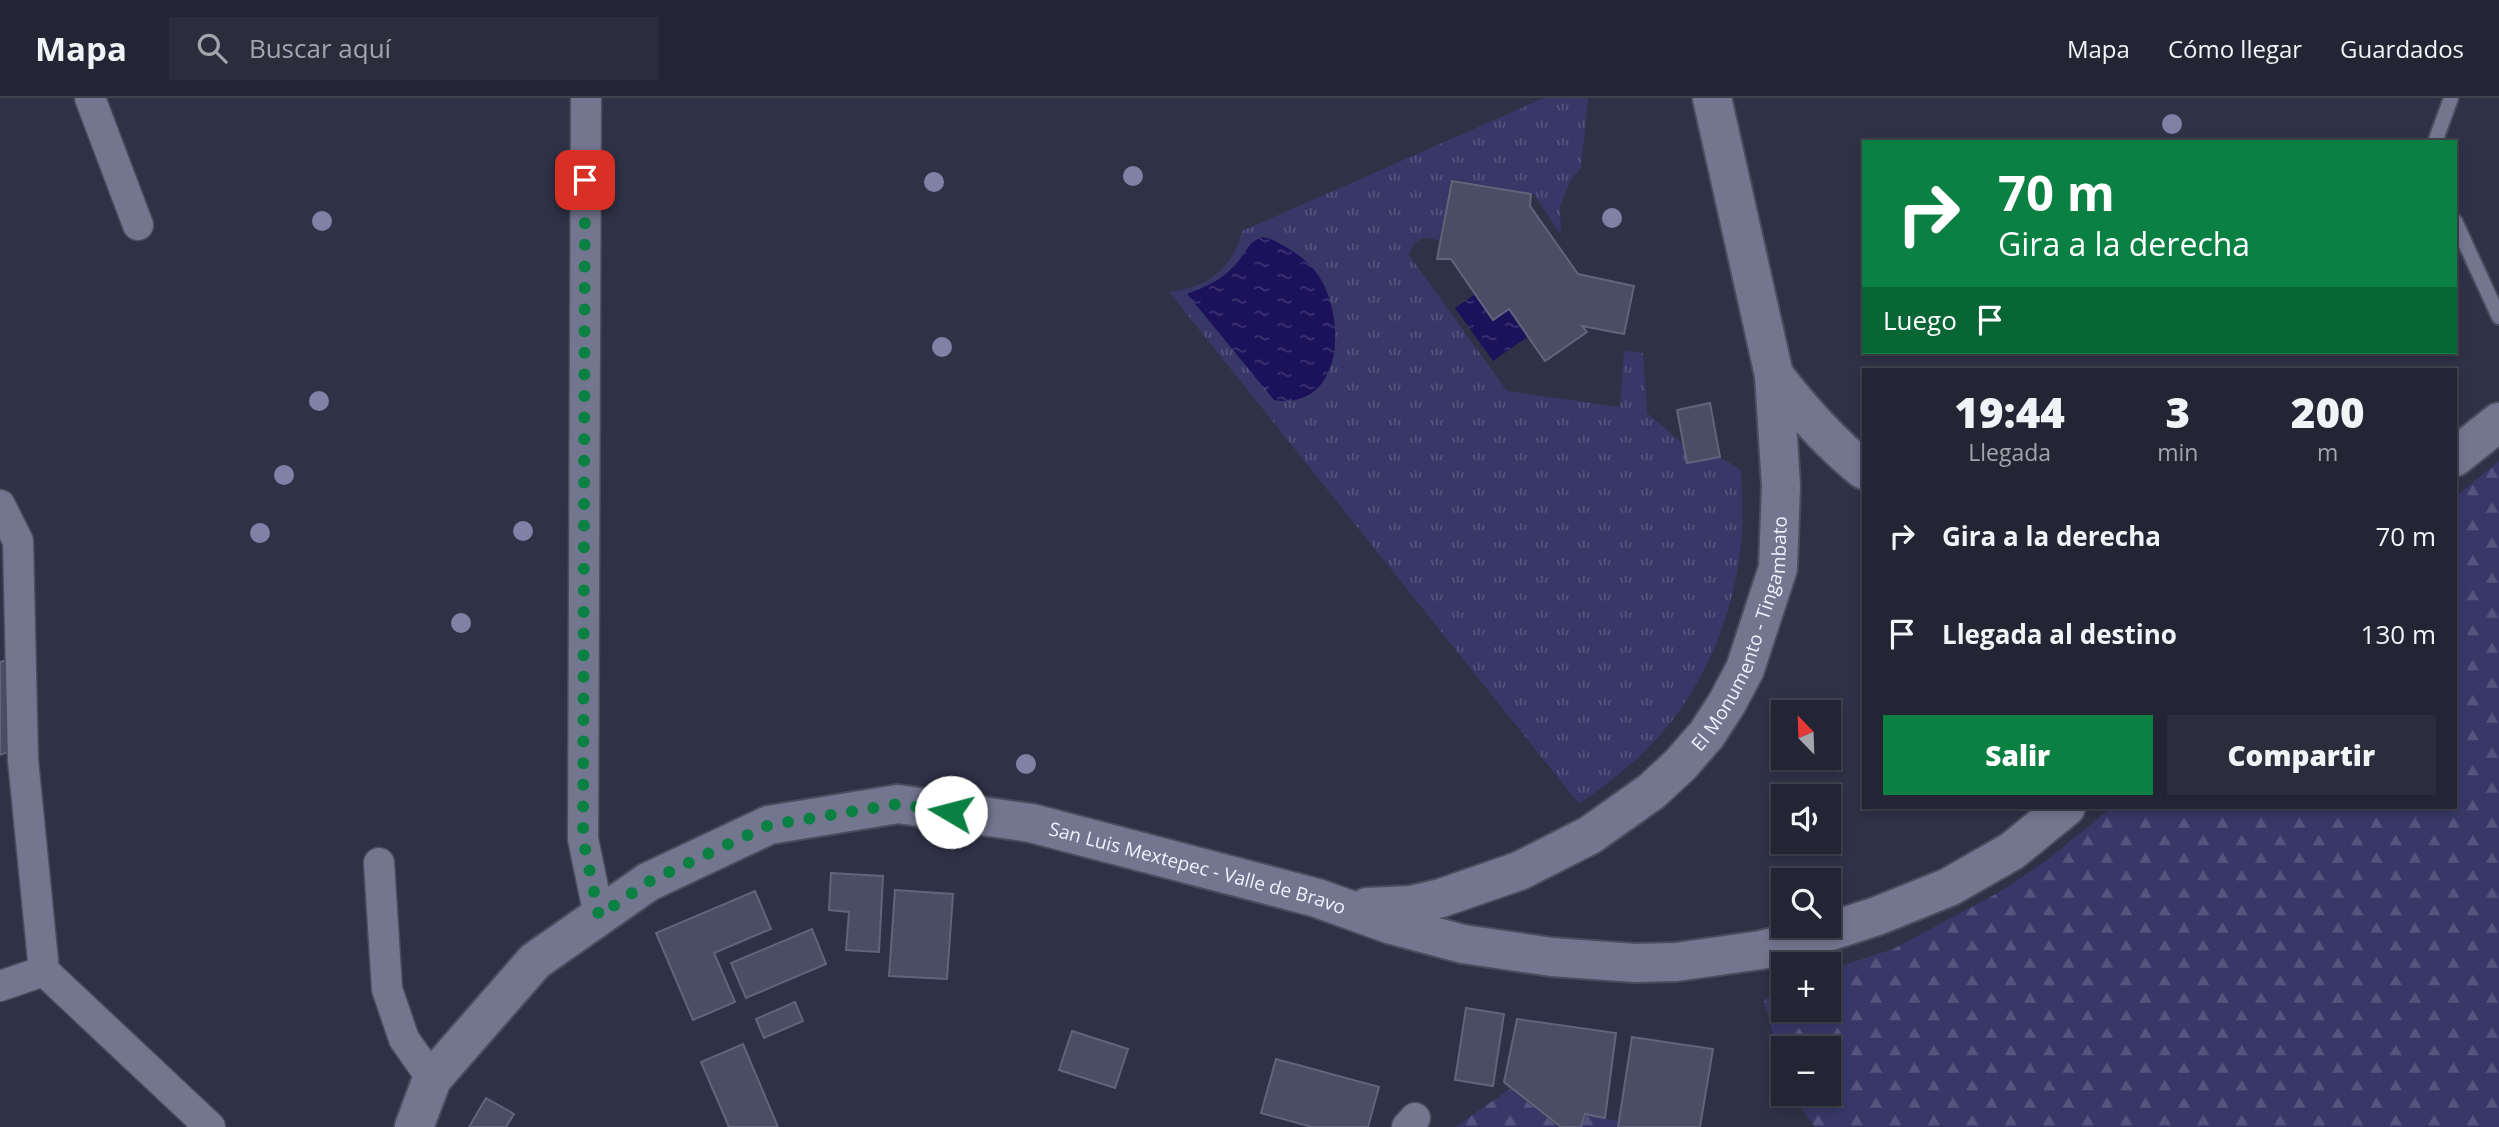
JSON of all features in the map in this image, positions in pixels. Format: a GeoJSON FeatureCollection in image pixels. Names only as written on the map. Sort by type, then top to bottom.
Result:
{"type":"FeatureCollection","features":[{"type":"Feature","properties":{"kind":"main road","name":"El Monumento - Tingambato"},"geometry":{"type":"LineString","coordinates":[[1317,898],[1349,906],[1412,905],[1441,898],[1519,871],[1590,835],[1652,791],[1681,764],[1707,734],[1745,669],[1778,568],[1781,486],[1774,375],[1712,98]]}},
{"type":"Feature","properties":{"kind":"main road"},"geometry":{"type":"LineString","coordinates":[[1774,375],[1806,415],[1862,468]]}},
{"type":"Feature","properties":{"kind":"main road"},"geometry":{"type":"LineString","coordinates":[[2457,455],[2499,422]]}},
{"type":"Feature","properties":{"kind":"main road","name":"San Luis Mextepec - Valle de Bravo"},"geometry":{"type":"LineString","coordinates":[[414,1127],[432,1079],[535,961],[648,882],[769,825],[898,804],[1031,823],[1317,898],[1392,925],[1463,944],[1594,962],[1662,962],[1719,957],[1803,940],[1877,916],[1949,887],[2012,851],[2064,809]]}},
{"type":"Feature","properties":{"kind":"street"},"geometry":{"type":"LineString","coordinates":[[90,98],[138,225]]}},
{"type":"Feature","properties":{"kind":"street"},"geometry":{"type":"LineString","coordinates":[[586,98],[583,839],[599,916]]}},
{"type":"Feature","properties":{"kind":"street"},"geometry":{"type":"LineString","coordinates":[[0,505],[18,541],[12,763],[44,971],[210,1127]]}},
{"type":"Feature","properties":{"kind":"street"},"geometry":{"type":"LineString","coordinates":[[379,863],[387,989],[404,1039],[432,1079]]}},
{"type":"Feature","properties":{"kind":"street"},"geometry":{"type":"LineString","coordinates":[[0,985],[44,971]]}},
{"type":"Feature","properties":{"kind":"lane"},"geometry":{"type":"LineString","coordinates":[[2436,140],[2451,98]]}},
{"type":"Feature","properties":{"kind":"lane"},"geometry":{"type":"LineString","coordinates":[[2457,225],[2499,317]]}},
{"type":"Feature","properties":{"kind":"green space"},"geometry":{"type":"Polygon","coordinates":[[[1544,98],[1588,98],[1581,168],[1571,179],[1560,207],[1561,235],[1534,194],[1451,179],[1439,241],[1420,239],[1413,245],[1409,255],[1507,391],[1620,407],[1624,351],[1643,353],[1647,413],[1683,444],[1687,462],[1720,457],[1741,470],[1741,550],[1727,614],[1706,665],[1678,713],[1661,734],[1627,768],[1579,804],[1169,292],[1195,286],[1216,274],[1232,256],[1242,231],[1544,98]]]}},
{"type":"Feature","properties":{"kind":"green space"},"geometry":{"type":"Polygon","coordinates":[[[2499,461],[2499,1127],[1815,1127],[1800,1106],[1841,1106],[1841,1036],[1774,1036],[1764,1001],[1771,993],[1771,1022],[1841,1022],[1841,966],[1893,949],[1998,893],[2047,860],[2110,809],[2457,809],[2457,495],[2499,461]]]}},
{"type":"Feature","properties":{"kind":"green space"},"geometry":{"type":"Polygon","coordinates":[[[1510,1089],[1559,1127],[1455,1127],[1510,1089]]]}},
{"type":"Feature","properties":{"kind":"green space"},"geometry":{"type":"Polygon","coordinates":[[[1586,1115],[1619,1121],[1618,1127],[1582,1127],[1586,1115]]]}},
{"type":"Feature","properties":{"kind":"water"},"geometry":{"type":"Polygon","coordinates":[[[1261,237],[1286,247],[1311,267],[1327,293],[1333,314],[1333,357],[1326,376],[1314,391],[1297,400],[1274,400],[1187,294],[1225,275],[1252,242],[1261,237]]]}},
{"type":"Feature","properties":{"kind":"water"},"geometry":{"type":"Polygon","coordinates":[[[1475,294],[1493,320],[1509,309],[1529,336],[1493,361],[1455,308],[1475,294]]]}},
{"type":"Feature","properties":{"kind":"building"},"geometry":{"type":"Polygon","coordinates":[[[1452,181],[1531,194],[1530,206],[1578,274],[1634,286],[1624,334],[1582,326],[1587,332],[1545,361],[1509,309],[1493,320],[1451,259],[1437,259],[1452,181]]]}},
{"type":"Feature","properties":{"kind":"building"},"geometry":{"type":"Polygon","coordinates":[[[1710,403],[1720,457],[1687,463],[1677,410],[1710,403]]]}},
{"type":"Feature","properties":{"kind":"building"},"geometry":{"type":"Polygon","coordinates":[[[12,658],[13,750],[0,755],[0,662],[12,658]]]}},
{"type":"Feature","properties":{"kind":"building"},"geometry":{"type":"Polygon","coordinates":[[[831,873],[883,876],[879,952],[846,950],[849,912],[829,910],[831,873]]]}},
{"type":"Feature","properties":{"kind":"building"},"geometry":{"type":"Polygon","coordinates":[[[895,890],[953,894],[947,979],[889,976],[895,890]]]}},
{"type":"Feature","properties":{"kind":"building"},"geometry":{"type":"Polygon","coordinates":[[[755,891],[771,929],[714,953],[735,1002],[693,1020],[656,933],[755,891]]]}},
{"type":"Feature","properties":{"kind":"building"},"geometry":{"type":"Polygon","coordinates":[[[812,929],[826,964],[746,998],[731,963],[812,929]]]}},
{"type":"Feature","properties":{"kind":"building"},"geometry":{"type":"Polygon","coordinates":[[[795,1002],[803,1021],[764,1038],[756,1019],[795,1002]]]}},
{"type":"Feature","properties":{"kind":"building"},"geometry":{"type":"Polygon","coordinates":[[[1466,1008],[1504,1014],[1493,1086],[1455,1080],[1466,1008]]]}},
{"type":"Feature","properties":{"kind":"building"},"geometry":{"type":"Polygon","coordinates":[[[1517,1019],[1616,1033],[1605,1118],[1585,1114],[1581,1127],[1561,1127],[1504,1082],[1517,1019]]]}},
{"type":"Feature","properties":{"kind":"building"},"geometry":{"type":"Polygon","coordinates":[[[1072,1031],[1128,1049],[1115,1088],[1059,1070],[1072,1031]]]}},
{"type":"Feature","properties":{"kind":"building"},"geometry":{"type":"Polygon","coordinates":[[[1632,1037],[1713,1049],[1700,1127],[1618,1127],[1632,1037]]]}},
{"type":"Feature","properties":{"kind":"building"},"geometry":{"type":"Polygon","coordinates":[[[743,1044],[778,1127],[729,1127],[701,1062],[743,1044]]]}},
{"type":"Feature","properties":{"kind":"building"},"geometry":{"type":"Polygon","coordinates":[[[1276,1059],[1379,1087],[1368,1127],[1312,1127],[1261,1113],[1276,1059]]]}},
{"type":"Feature","properties":{"kind":"building"},"geometry":{"type":"Polygon","coordinates":[[[486,1098],[514,1114],[506,1127],[469,1127],[486,1098]]]}},
{"type":"Feature","properties":{"kind":"route"},"geometry":{"type":"LineString","coordinates":[[585,180],[583,839],[599,916],[648,882],[769,825],[898,804],[951,812]]}}]}
